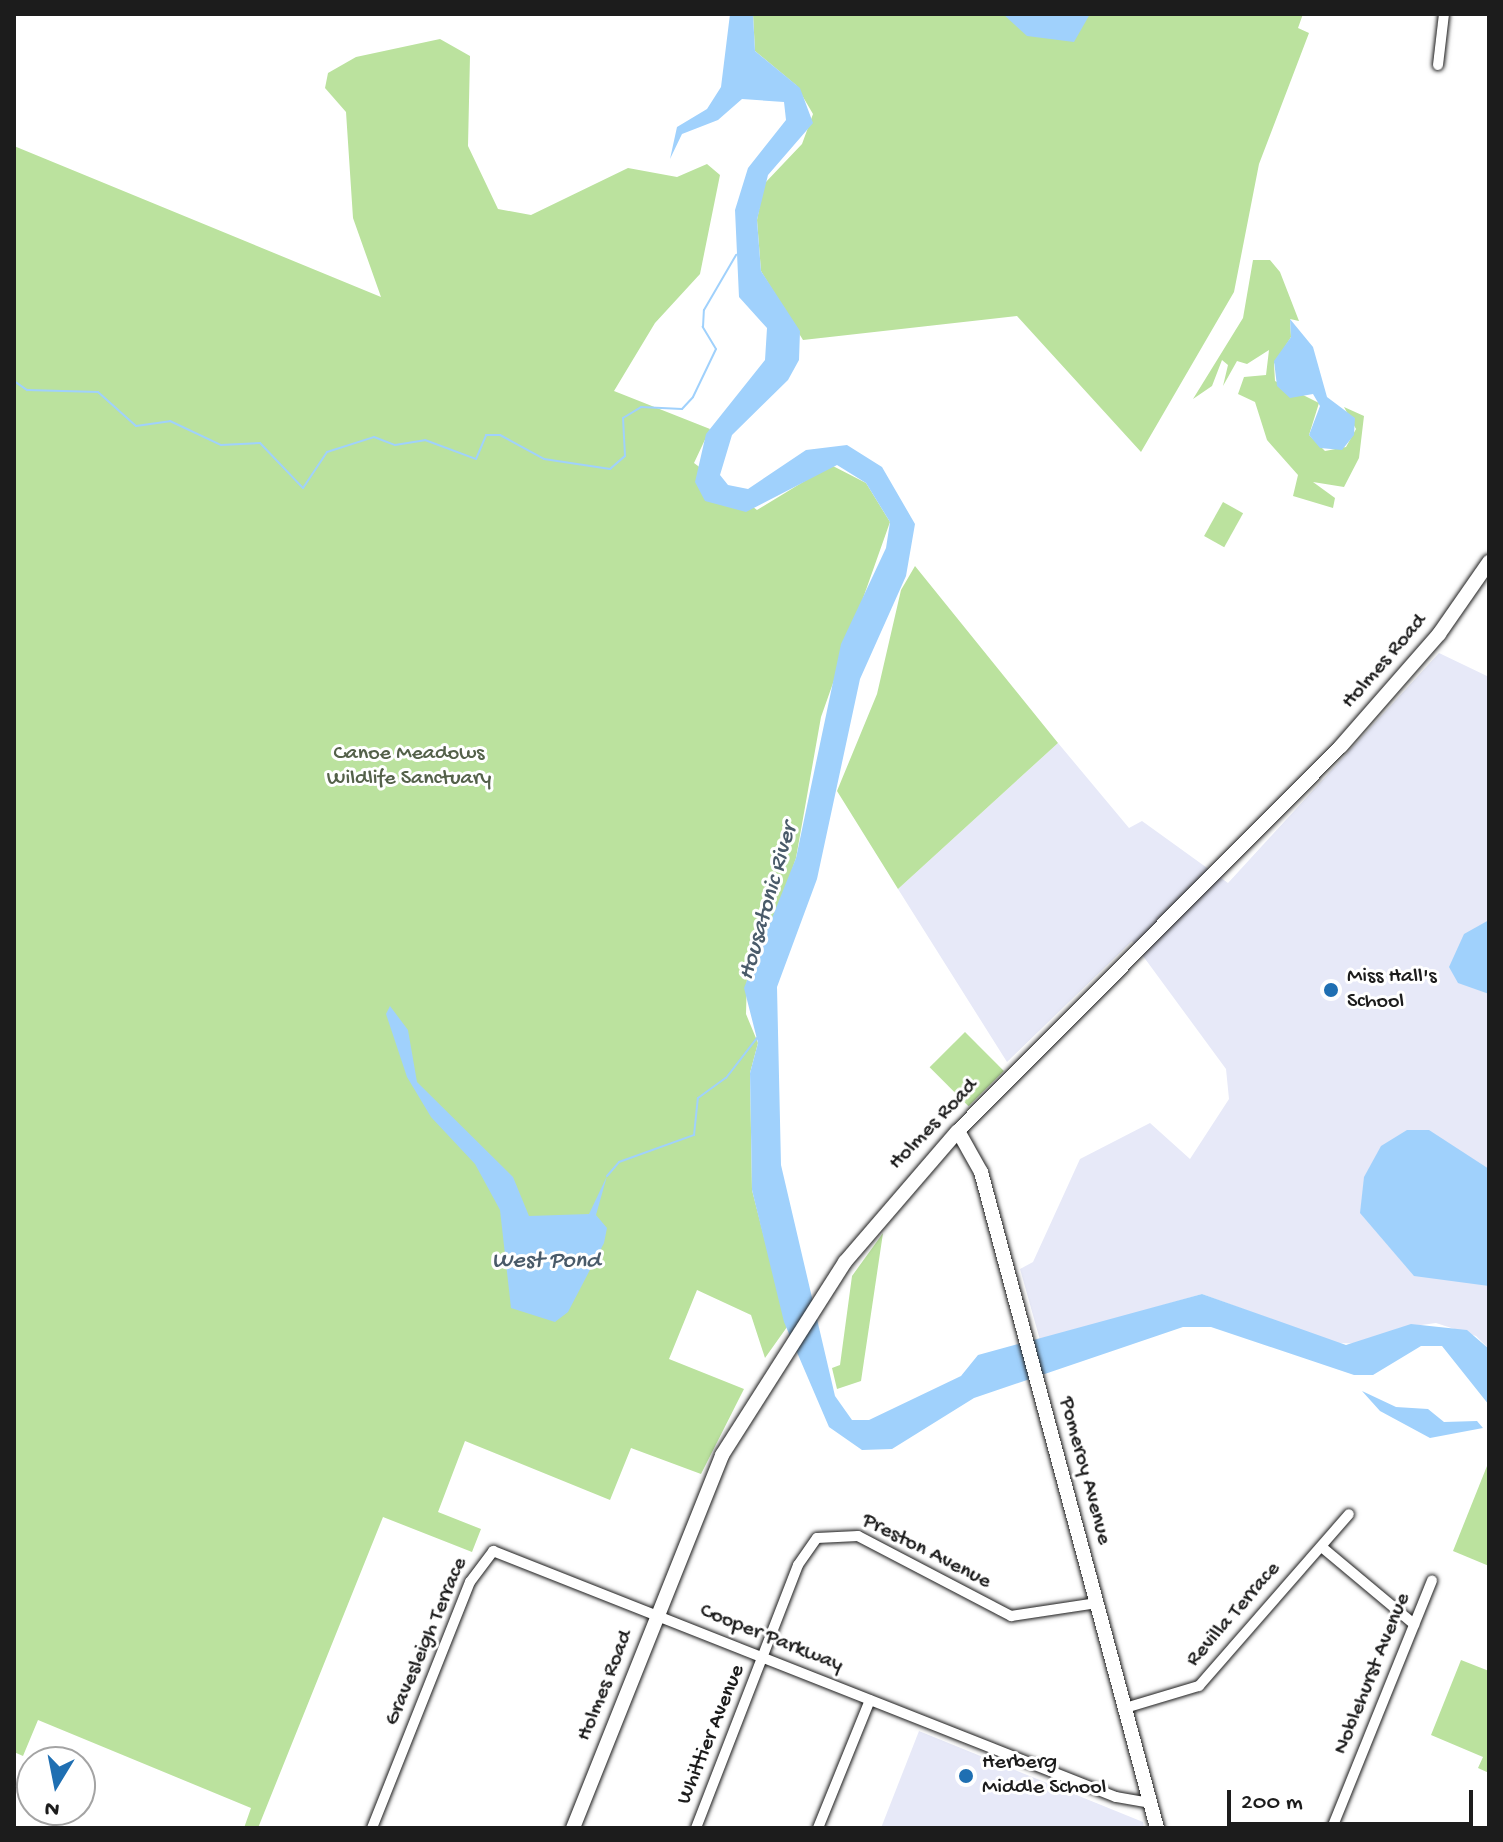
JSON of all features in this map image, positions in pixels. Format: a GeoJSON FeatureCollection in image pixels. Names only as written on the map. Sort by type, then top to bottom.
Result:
{"type":"FeatureCollection","features":[{"type":"Feature","properties":{"kind":"street"},"geometry":{"type":"LineString","coordinates":[[1438,65],[1444,14]]}},
{"type":"Feature","properties":{"kind":"street","name":"Holmes Road"},"geometry":{"type":"LineString","coordinates":[[573,1828],[722,1455],[791,1340],[879,1215],[958,1131],[1341,746],[1447,624],[1489,562]]}},
{"type":"Feature","properties":{"kind":"street","name":"Pomeroy Avenue"},"geometry":{"type":"LineString","coordinates":[[958,1131],[981,1172],[1157,1828]]}},
{"type":"Feature","properties":{"kind":"street","name":"Revilla Terrace"},"geometry":{"type":"LineString","coordinates":[[1125,1708],[1193,1691],[1323,1548],[1349,1514]]}},
{"type":"Feature","properties":{"kind":"street","name":"Preston Avenue"},"geometry":{"type":"LineString","coordinates":[[764,1657],[798,1565],[827,1533],[858,1536],[1011,1616],[1097,1603]]}},
{"type":"Feature","properties":{"kind":"street"},"geometry":{"type":"LineString","coordinates":[[1323,1548],[1414,1624]]}},
{"type":"Feature","properties":{"kind":"street","name":"Gravesleigh Terrace"},"geometry":{"type":"LineString","coordinates":[[372,1828],[486,1554],[501,1552],[659,1615]]}},
{"type":"Feature","properties":{"kind":"street","name":"Noblehurst Avenue"},"geometry":{"type":"LineString","coordinates":[[1332,1828],[1432,1580]]}},
{"type":"Feature","properties":{"kind":"street","name":"Cooper Parkway"},"geometry":{"type":"LineString","coordinates":[[659,1615],[1125,1801],[1150,1803]]}},
{"type":"Feature","properties":{"kind":"street","name":"Whittier Avenue"},"geometry":{"type":"LineString","coordinates":[[696,1828],[764,1657]]}},
{"type":"Feature","properties":{"kind":"street"},"geometry":{"type":"LineString","coordinates":[[818,1828],[870,1700]]}},
{"type":"Feature","properties":{"kind":"shaded area","name":"Miss Hall's School"},"geometry":{"type":"Polygon","coordinates":[[[1439,653],[1489,677],[1489,1349],[1476,1336],[1436,1323],[1399,1328],[1368,1344],[1337,1343],[1202,1294],[1040,1340],[1020,1269],[1033,1262],[1080,1159],[1150,1123],[1190,1159],[1229,1099],[1226,1069],[1132,941],[1007,1062],[898,889],[1058,743],[1129,828],[1142,821],[1228,883],[1439,653]]]}},
{"type":"Feature","properties":{"kind":"shaded area","name":"Herberg Middle School"},"geometry":{"type":"Polygon","coordinates":[[[919,1731],[1143,1822],[1144,1828],[881,1828],[919,1731]]]}},
{"type":"Feature","properties":{"kind":"green space"},"geometry":{"type":"Polygon","coordinates":[[[753,14],[1303,14],[1298,28],[1309,33],[1259,164],[1234,292],[1141,452],[1017,316],[803,340],[761,271],[757,220],[764,184],[802,144],[813,114],[796,85],[755,51],[753,14]]]}},
{"type":"Feature","properties":{"kind":"green space","name":"Canoe Meadows Wildlife Sanctuary"},"geometry":{"type":"Polygon","coordinates":[[[440,39],[470,56],[468,146],[498,209],[531,215],[628,168],[677,177],[707,164],[720,175],[700,274],[655,323],[614,391],[710,429],[694,463],[757,510],[831,465],[866,483],[890,522],[821,717],[796,858],[768,940],[747,975],[746,1014],[758,1043],[750,1073],[752,1190],[787,1327],[765,1358],[751,1315],[697,1290],[669,1359],[744,1389],[701,1474],[631,1448],[610,1500],[465,1441],[438,1512],[481,1529],[472,1552],[383,1517],[258,1828],[244,1828],[251,1808],[38,1720],[27,1746],[16,1746],[14,1752],[14,146],[381,297],[353,218],[346,112],[325,88],[328,73],[356,57],[440,39]]]}},
{"type":"Feature","properties":{"kind":"green space"},"geometry":{"type":"Polygon","coordinates":[[[1253,260],[1270,260],[1280,272],[1299,321],[1290,319],[1291,337],[1274,364],[1275,381],[1319,403],[1309,435],[1325,451],[1346,447],[1356,429],[1344,407],[1364,416],[1359,458],[1344,487],[1313,482],[1335,498],[1333,508],[1293,496],[1298,475],[1267,440],[1255,402],[1238,394],[1244,377],[1266,375],[1269,350],[1247,364],[1237,361],[1223,386],[1228,365],[1222,360],[1212,386],[1193,399],[1243,318],[1253,260]]]}},
{"type":"Feature","properties":{"kind":"green space"},"geometry":{"type":"Polygon","coordinates":[[[1223,502],[1243,513],[1224,547],[1204,536],[1223,502]]]}},
{"type":"Feature","properties":{"kind":"green space"},"geometry":{"type":"Polygon","coordinates":[[[915,566],[1058,743],[898,889],[837,791],[877,694],[901,590],[915,566]]]}},
{"type":"Feature","properties":{"kind":"green space"},"geometry":{"type":"Polygon","coordinates":[[[965,1032],[1004,1071],[969,1106],[930,1067],[965,1032]]]}},
{"type":"Feature","properties":{"kind":"green space"},"geometry":{"type":"Polygon","coordinates":[[[883,1233],[861,1381],[837,1389],[832,1368],[840,1365],[852,1276],[883,1233]]]}},
{"type":"Feature","properties":{"kind":"green space"},"geometry":{"type":"Polygon","coordinates":[[[1489,1461],[1489,1566],[1453,1551],[1489,1461]]]}},
{"type":"Feature","properties":{"kind":"green space"},"geometry":{"type":"Polygon","coordinates":[[[1461,1660],[1489,1671],[1489,1773],[1478,1768],[1483,1757],[1431,1735],[1461,1660]]]}},
{"type":"Feature","properties":{"kind":"water"},"geometry":{"type":"Polygon","coordinates":[[[730,14],[753,14],[755,51],[800,88],[813,123],[768,175],[757,220],[761,271],[800,331],[799,360],[788,380],[732,435],[720,475],[728,485],[748,489],[806,450],[847,445],[882,467],[915,524],[906,576],[860,679],[817,879],[777,987],[781,1165],[835,1396],[852,1420],[869,1420],[961,1376],[978,1355],[1202,1294],[1346,1345],[1411,1324],[1467,1330],[1489,1349],[1489,1405],[1442,1346],[1421,1346],[1373,1375],[1354,1375],[1211,1327],[1183,1327],[974,1398],[892,1449],[862,1450],[829,1427],[784,1322],[752,1190],[750,1073],[758,1043],[744,988],[796,858],[841,644],[886,548],[890,522],[866,483],[837,465],[746,512],[705,501],[695,482],[706,434],[765,360],[767,328],[739,297],[735,210],[748,168],[786,120],[784,102],[742,99],[718,120],[682,134],[670,159],[677,127],[707,109],[721,87],[730,14]]]}},
{"type":"Feature","properties":{"kind":"water"},"geometry":{"type":"Polygon","coordinates":[[[1090,14],[1074,42],[1027,36],[1004,15],[1090,14]]]}},
{"type":"Feature","properties":{"kind":"water"},"geometry":{"type":"Polygon","coordinates":[[[1290,319],[1313,347],[1327,397],[1355,418],[1354,435],[1342,450],[1320,448],[1309,435],[1320,406],[1313,394],[1290,398],[1277,386],[1274,361],[1291,337],[1290,319]]]}},
{"type":"Feature","properties":{"kind":"water"},"geometry":{"type":"Polygon","coordinates":[[[1489,920],[1489,994],[1458,983],[1449,967],[1464,934],[1489,920]]]}},
{"type":"Feature","properties":{"kind":"water","name":"West Pond"},"geometry":{"type":"Polygon","coordinates":[[[390,1006],[408,1030],[417,1082],[513,1177],[529,1216],[589,1214],[607,1176],[596,1215],[607,1228],[604,1243],[568,1312],[555,1322],[511,1308],[500,1210],[475,1164],[431,1117],[407,1077],[386,1014],[390,1006]]]}},
{"type":"Feature","properties":{"kind":"water"},"geometry":{"type":"Polygon","coordinates":[[[1407,1130],[1429,1130],[1489,1169],[1489,1286],[1414,1276],[1360,1213],[1364,1177],[1381,1146],[1407,1130]]]}},
{"type":"Feature","properties":{"kind":"water"},"geometry":{"type":"Polygon","coordinates":[[[1362,1391],[1396,1407],[1428,1409],[1444,1422],[1477,1421],[1483,1428],[1430,1438],[1380,1411],[1362,1391]]]}},
{"type":"Feature","properties":{"kind":"waterway"},"geometry":{"type":"LineString","coordinates":[[14,381],[27,390],[98,392],[136,426],[170,421],[221,445],[260,443],[303,488],[327,452],[374,437],[395,445],[425,440],[476,459],[486,435],[500,435],[544,459],[610,469],[625,456],[623,418],[641,407],[682,409],[693,397],[716,349],[703,327],[704,310],[736,255]]}},
{"type":"Feature","properties":{"kind":"waterway"},"geometry":{"type":"LineString","coordinates":[[607,1176],[619,1162],[694,1135],[698,1098],[726,1078],[757,1038]]}},
{"type":"Feature","properties":{"kind":"place","name":"Miss Hall's School"},"geometry":{"type":"Point","coordinates":[1331,990]}},
{"type":"Feature","properties":{"kind":"place","name":"Herberg Middle School"},"geometry":{"type":"Point","coordinates":[966,1776]}},
{"type":"Feature","properties":{"kind":"water label","name":"Housatonic River"},"geometry":{"type":"Point","coordinates":[769,902]}}]}
